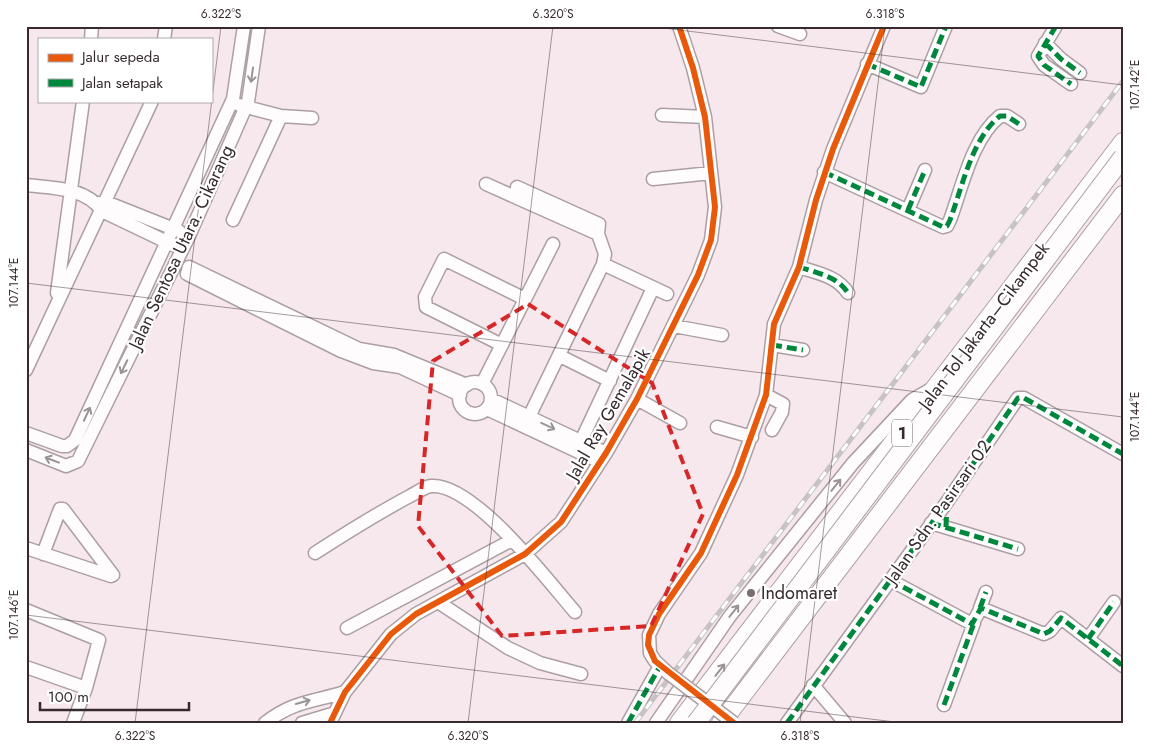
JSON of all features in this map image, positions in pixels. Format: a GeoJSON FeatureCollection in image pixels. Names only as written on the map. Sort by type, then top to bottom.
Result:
{"type":"FeatureCollection","features":[{"type":"Feature","properties":{"kind":"highway","name":"Jalan Tol Jakarta–Cikampek"},"geometry":{"type":"LineString","coordinates":[[679,723],[938,387],[1123,142]]}},
{"type":"Feature","properties":{"kind":"highway","name":"1"},"geometry":{"type":"LineString","coordinates":[[696,723],[1123,157]]}},
{"type":"Feature","properties":{"kind":"highway","name":"1"},"geometry":{"type":"LineString","coordinates":[[708,723],[1123,176]]}},
{"type":"Feature","properties":{"kind":"highway","name":"Jalan Tol Jakarta–Cikampek"},"geometry":{"type":"LineString","coordinates":[[721,723],[1123,195]]}},
{"type":"Feature","properties":{"kind":"street","name":"Jalan Sentosa Utara. Cikarang"},"geometry":{"type":"LineString","coordinates":[[62,446],[75,440],[232,101],[236,90],[244,26]]}},
{"type":"Feature","properties":{"kind":"street","name":"Jalan Sentosa Utara. Cikarang"},"geometry":{"type":"LineString","coordinates":[[75,463],[182,249],[246,108],[258,26]]}},
{"type":"Feature","properties":{"kind":"street","name":"Jalal Ray Gemalapik"},"geometry":{"type":"LineString","coordinates":[[331,719],[345,692],[391,634],[416,614],[525,554],[561,522],[603,458],[637,399],[674,326],[698,275],[711,240],[715,207],[705,118],[679,26]]}},
{"type":"Feature","properties":{"kind":"street"},"geometry":{"type":"LineString","coordinates":[[778,26],[800,34]]}},
{"type":"Feature","properties":{"kind":"street"},"geometry":{"type":"LineString","coordinates":[[734,723],[655,662],[648,645],[651,629],[701,553],[723,507],[752,437],[766,395],[774,324],[799,267],[824,172],[884,26]]}},
{"type":"Feature","properties":{"kind":"street"},"geometry":{"type":"LineString","coordinates":[[867,64],[921,86],[946,26]]}},
{"type":"Feature","properties":{"kind":"street"},"geometry":{"type":"LineString","coordinates":[[1056,26],[1038,56],[1040,60],[1071,84]]}},
{"type":"Feature","properties":{"kind":"street"},"geometry":{"type":"LineString","coordinates":[[1045,43],[1061,59],[1080,73]]}},
{"type":"Feature","properties":{"kind":"street"},"geometry":{"type":"LineString","coordinates":[[232,101],[246,108],[281,116],[312,118]]}},
{"type":"Feature","properties":{"kind":"street"},"geometry":{"type":"LineString","coordinates":[[55,305],[83,102]]}},
{"type":"Feature","properties":{"kind":"street"},"geometry":{"type":"LineString","coordinates":[[26,370],[29,355],[55,305],[152,102]]}},
{"type":"Feature","properties":{"kind":"street"},"geometry":{"type":"LineString","coordinates":[[662,115],[705,118]]}},
{"type":"Feature","properties":{"kind":"street"},"geometry":{"type":"LineString","coordinates":[[233,220],[281,116]]}},
{"type":"Feature","properties":{"kind":"street"},"geometry":{"type":"LineString","coordinates":[[824,172],[908,210],[938,227],[947,226],[978,144],[987,130],[1000,116],[1007,116],[1019,124]]}},
{"type":"Feature","properties":{"kind":"street"},"geometry":{"type":"LineString","coordinates":[[908,210],[924,170]]}},
{"type":"Feature","properties":{"kind":"street"},"geometry":{"type":"LineString","coordinates":[[654,178],[711,173]]}},
{"type":"Feature","properties":{"kind":"street"},"geometry":{"type":"LineString","coordinates":[[486,184],[598,234]]}},
{"type":"Feature","properties":{"kind":"street"},"geometry":{"type":"LineString","coordinates":[[26,185],[72,190],[182,249]]}},
{"type":"Feature","properties":{"kind":"street"},"geometry":{"type":"LineString","coordinates":[[517,187],[599,224],[598,234],[605,254],[603,264],[530,417]]}},
{"type":"Feature","properties":{"kind":"street"},"geometry":{"type":"LineString","coordinates":[[101,206],[173,228],[188,236]]}},
{"type":"Feature","properties":{"kind":"street"},"geometry":{"type":"LineString","coordinates":[[386,358],[374,363],[342,351],[186,272],[190,266],[359,349],[386,358],[464,390],[482,384],[553,244]]}},
{"type":"Feature","properties":{"kind":"street"},"geometry":{"type":"LineString","coordinates":[[502,345],[426,307],[425,297],[440,266],[446,259],[525,299]]}},
{"type":"Feature","properties":{"kind":"street"},"geometry":{"type":"LineString","coordinates":[[603,264],[667,294]]}},
{"type":"Feature","properties":{"kind":"street"},"geometry":{"type":"LineString","coordinates":[[799,267],[840,282],[848,293]]}},
{"type":"Feature","properties":{"kind":"street"},"geometry":{"type":"LineString","coordinates":[[581,441],[653,288]]}},
{"type":"Feature","properties":{"kind":"street"},"geometry":{"type":"LineString","coordinates":[[674,326],[722,335]]}},
{"type":"Feature","properties":{"kind":"street"},"geometry":{"type":"LineString","coordinates":[[772,345],[803,350]]}},
{"type":"Feature","properties":{"kind":"street"},"geometry":{"type":"LineString","coordinates":[[560,356],[610,381]]}},
{"type":"Feature","properties":{"kind":"street"},"geometry":{"type":"LineString","coordinates":[[464,390],[460,404],[470,413],[479,414],[489,404],[490,392],[482,384]]}},
{"type":"Feature","properties":{"kind":"street"},"geometry":{"type":"LineString","coordinates":[[656,723],[730,616],[853,463],[912,400],[925,391],[938,387]]}},
{"type":"Feature","properties":{"kind":"street"},"geometry":{"type":"LineString","coordinates":[[766,395],[783,404],[782,412],[772,430]]}},
{"type":"Feature","properties":{"kind":"street","name":"Jalan Sdn. Pasirsari 02"},"geometry":{"type":"LineString","coordinates":[[787,723],[812,684],[947,502],[1019,398],[1024,398],[1123,454]]}},
{"type":"Feature","properties":{"kind":"street"},"geometry":{"type":"LineString","coordinates":[[637,399],[680,423]]}},
{"type":"Feature","properties":{"kind":"street"},"geometry":{"type":"LineString","coordinates":[[489,404],[530,417],[581,441],[603,458]]}},
{"type":"Feature","properties":{"kind":"street"},"geometry":{"type":"LineString","coordinates":[[489,404],[603,458]]}},
{"type":"Feature","properties":{"kind":"street"},"geometry":{"type":"LineString","coordinates":[[717,427],[752,437]]}},
{"type":"Feature","properties":{"kind":"street"},"geometry":{"type":"LineString","coordinates":[[26,433],[62,446],[75,463],[66,466],[26,450]]}},
{"type":"Feature","properties":{"kind":"street"},"geometry":{"type":"LineString","coordinates":[[315,553],[390,507],[430,486],[452,491],[489,516],[575,612]]}},
{"type":"Feature","properties":{"kind":"street"},"geometry":{"type":"LineString","coordinates":[[946,527],[947,502]]}},
{"type":"Feature","properties":{"kind":"street"},"geometry":{"type":"LineString","coordinates":[[26,548],[43,554],[111,576],[113,575],[63,509],[60,509],[43,554]]}},
{"type":"Feature","properties":{"kind":"street"},"geometry":{"type":"LineString","coordinates":[[931,523],[1018,549]]}},
{"type":"Feature","properties":{"kind":"street"},"geometry":{"type":"LineString","coordinates":[[347,628],[512,540]]}},
{"type":"Feature","properties":{"kind":"street"},"geometry":{"type":"LineString","coordinates":[[890,580],[974,624]]}},
{"type":"Feature","properties":{"kind":"street"},"geometry":{"type":"LineString","coordinates":[[944,705],[986,592]]}},
{"type":"Feature","properties":{"kind":"street"},"geometry":{"type":"LineString","coordinates":[[438,602],[508,648],[540,663],[581,674]]}},
{"type":"Feature","properties":{"kind":"street"},"geometry":{"type":"LineString","coordinates":[[1088,639],[1114,602]]}},
{"type":"Feature","properties":{"kind":"street"},"geometry":{"type":"LineString","coordinates":[[980,608],[1044,634],[1050,631],[1061,618],[1123,666]]}},
{"type":"Feature","properties":{"kind":"street"},"geometry":{"type":"LineString","coordinates":[[26,610],[99,640],[86,688],[73,723]]}},
{"type":"Feature","properties":{"kind":"street"},"geometry":{"type":"LineString","coordinates":[[26,667],[86,688]]}},
{"type":"Feature","properties":{"kind":"street"},"geometry":{"type":"LineString","coordinates":[[628,723],[664,670]]}},
{"type":"Feature","properties":{"kind":"street"},"geometry":{"type":"LineString","coordinates":[[812,684],[845,723]]}},
{"type":"Feature","properties":{"kind":"street"},"geometry":{"type":"LineString","coordinates":[[265,723],[282,710],[305,701],[345,692]]}},
{"type":"Feature","properties":{"kind":"street"},"geometry":{"type":"LineString","coordinates":[[302,723],[331,719]]}},
{"type":"Feature","properties":{"kind":"highlighted area"},"geometry":{"type":"Polygon","coordinates":[[[528,304],[652,383],[703,514],[651,626],[502,636],[418,526],[433,361],[528,304]]]}},
{"type":"Feature","properties":{"kind":"railway"},"geometry":{"type":"LineString","coordinates":[[635,723],[1123,81]]}},
{"type":"Feature","properties":{"kind":"marked path"},"geometry":{"type":"LineString","coordinates":[[867,64],[921,87],[946,26]]}},
{"type":"Feature","properties":{"kind":"marked path"},"geometry":{"type":"LineString","coordinates":[[1056,26],[1038,56],[1044,65],[1071,84]]}},
{"type":"Feature","properties":{"kind":"marked path"},"geometry":{"type":"LineString","coordinates":[[1045,43],[1061,59],[1080,73]]}},
{"type":"Feature","properties":{"kind":"marked path"},"geometry":{"type":"LineString","coordinates":[[824,172],[943,227],[947,226],[950,220],[969,164],[990,125],[1000,116],[1007,116],[1019,124]]}},
{"type":"Feature","properties":{"kind":"marked path"},"geometry":{"type":"LineString","coordinates":[[908,210],[925,170]]}},
{"type":"Feature","properties":{"kind":"marked path"},"geometry":{"type":"LineString","coordinates":[[799,267],[820,273],[832,279],[848,293]]}},
{"type":"Feature","properties":{"kind":"marked path"},"geometry":{"type":"LineString","coordinates":[[772,345],[803,350]]}},
{"type":"Feature","properties":{"kind":"marked path"},"geometry":{"type":"LineString","coordinates":[[787,723],[947,502],[1018,398],[1024,398],[1123,454]]}},
{"type":"Feature","properties":{"kind":"marked path"},"geometry":{"type":"LineString","coordinates":[[946,527],[947,502]]}},
{"type":"Feature","properties":{"kind":"marked path"},"geometry":{"type":"LineString","coordinates":[[931,523],[1018,549]]}},
{"type":"Feature","properties":{"kind":"marked path"},"geometry":{"type":"LineString","coordinates":[[890,580],[972,624],[981,608],[1044,634],[1050,631],[1061,618],[1123,666]]}},
{"type":"Feature","properties":{"kind":"marked path"},"geometry":{"type":"LineString","coordinates":[[980,608],[986,592]]}},
{"type":"Feature","properties":{"kind":"marked path"},"geometry":{"type":"LineString","coordinates":[[1088,639],[1114,602]]}},
{"type":"Feature","properties":{"kind":"marked path"},"geometry":{"type":"LineString","coordinates":[[944,705],[974,623]]}},
{"type":"Feature","properties":{"kind":"marked path"},"geometry":{"type":"LineString","coordinates":[[628,723],[660,666]]}},
{"type":"Feature","properties":{"kind":"cycle path"},"geometry":{"type":"LineString","coordinates":[[330,723],[345,692],[391,634],[416,614],[525,554],[561,522],[606,453],[637,399],[698,275],[711,240],[715,207],[705,117],[693,68],[679,26]]}},
{"type":"Feature","properties":{"kind":"cycle path"},"geometry":{"type":"LineString","coordinates":[[734,723],[655,661],[648,645],[649,635],[659,614],[701,553],[737,475],[766,395],[774,324],[799,267],[816,200],[833,149],[884,26]]}},
{"type":"Feature","properties":{"kind":"place","name":"Indomaret"},"geometry":{"type":"Point","coordinates":[751,593]}}]}
